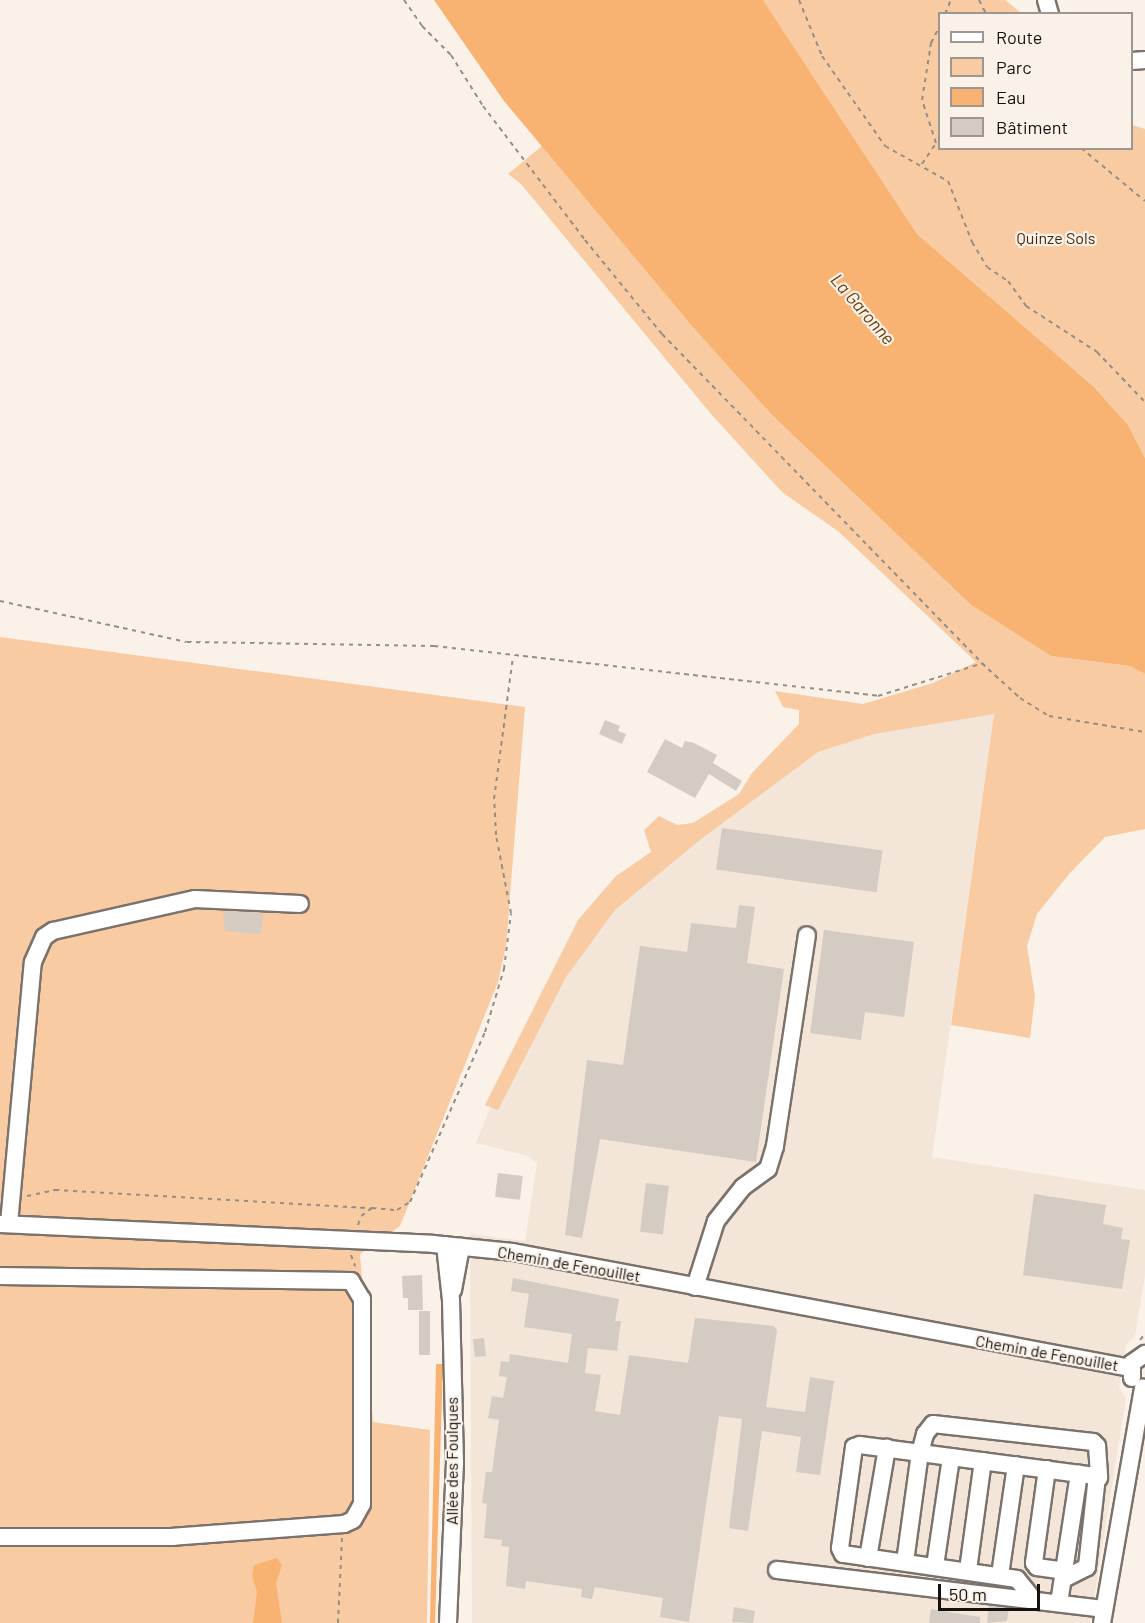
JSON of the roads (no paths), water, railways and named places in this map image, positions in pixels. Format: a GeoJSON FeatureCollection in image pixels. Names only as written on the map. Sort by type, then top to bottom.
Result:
{"type":"FeatureCollection","features":[{"type":"Feature","properties":{"kind":"street"},"geometry":{"type":"LineString","coordinates":[[5,1224],[12,1197],[33,962],[44,937],[53,931],[195,899],[300,904]]}},
{"type":"Feature","properties":{"kind":"street"},"geometry":{"type":"LineString","coordinates":[[695,1287],[716,1221],[743,1187],[768,1169],[775,1146],[807,935]]}},
{"type":"Feature","properties":{"kind":"street","name":"Chemin de Fenouillet"},"geometry":{"type":"LineString","coordinates":[[5,1224],[453,1246],[513,1252],[1131,1368]]}},
{"type":"Feature","properties":{"kind":"street","name":"Allée des Foulques"},"geometry":{"type":"LineString","coordinates":[[448,1623],[455,1462],[451,1300],[453,1246]]}},
{"type":"Feature","properties":{"kind":"street"},"geometry":{"type":"LineString","coordinates":[[0,1276],[351,1281],[362,1299],[362,1504],[353,1520],[344,1524],[173,1537],[0,1536]]}},
{"type":"Feature","properties":{"kind":"street"},"geometry":{"type":"LineString","coordinates":[[777,1570],[1034,1600],[1103,1616],[1144,1388],[1131,1376],[1131,1368],[1135,1359],[1145,1354]]}},
{"type":"Feature","properties":{"kind":"street"},"geometry":{"type":"LineString","coordinates":[[905,1562],[920,1453],[929,1428],[940,1423],[1090,1441],[1097,1446],[1099,1478],[1087,1568],[1063,1575],[1034,1563],[1047,1469]]}},
{"type":"Feature","properties":{"kind":"street"},"geometry":{"type":"LineString","coordinates":[[1034,1600],[1017,1579],[968,1570],[843,1554],[840,1548],[853,1450],[860,1445],[887,1448],[1099,1478]]}},
{"type":"Feature","properties":{"kind":"street"},"geometry":{"type":"LineString","coordinates":[[868,1558],[887,1448]]}},
{"type":"Feature","properties":{"kind":"street"},"geometry":{"type":"LineString","coordinates":[[935,1566],[951,1457]]}},
{"type":"Feature","properties":{"kind":"street"},"geometry":{"type":"LineString","coordinates":[[968,1570],[983,1461]]}},
{"type":"Feature","properties":{"kind":"street"},"geometry":{"type":"LineString","coordinates":[[1000,1575],[1016,1465]]}},
{"type":"Feature","properties":{"kind":"street"},"geometry":{"type":"LineString","coordinates":[[1059,1604],[1079,1474]]}},
{"type":"Feature","properties":{"kind":"water","name":"La Garonne"},"geometry":{"type":"Polygon","coordinates":[[[434,0],[763,0],[917,234],[1094,387],[1128,425],[1145,458],[1145,674],[1130,666],[1051,656],[971,605],[773,416],[693,327],[504,101],[434,0]]]}},
{"type":"Feature","properties":{"kind":"water"},"geometry":{"type":"Polygon","coordinates":[[[436,1364],[443,1364],[435,1623],[430,1623],[436,1364]]]}},
{"type":"Feature","properties":{"kind":"water"},"geometry":{"type":"Polygon","coordinates":[[[277,1558],[282,1565],[276,1583],[282,1623],[253,1623],[257,1592],[252,1576],[254,1565],[277,1558]]]}},
{"type":"Feature","properties":{"kind":"park label","name":"Quinze Sols"},"geometry":{"type":"Point","coordinates":[1056,238]}}]}
